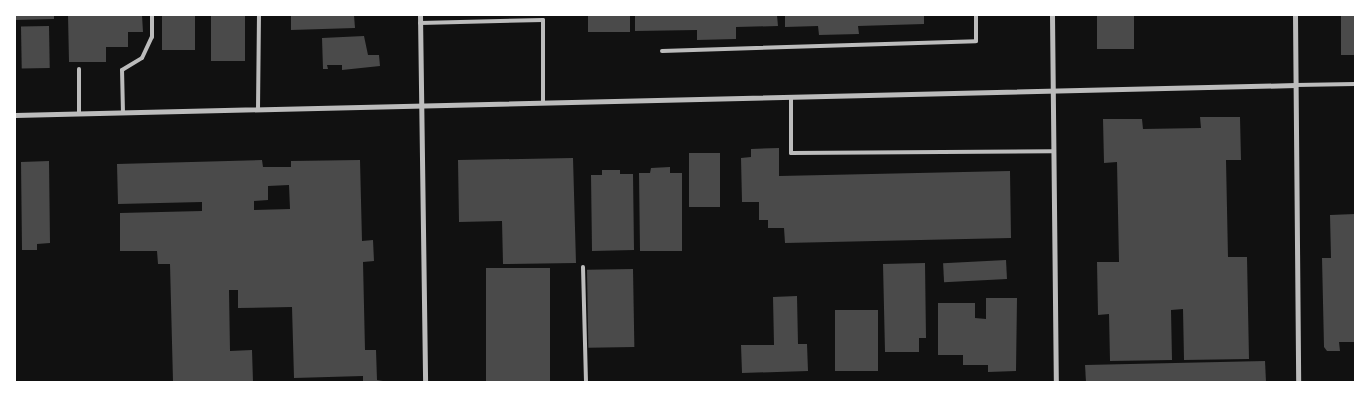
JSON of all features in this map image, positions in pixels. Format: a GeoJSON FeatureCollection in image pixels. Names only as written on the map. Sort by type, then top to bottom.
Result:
{"type":"FeatureCollection","features":[{"type":"Feature","properties":{"kind":"street"},"geometry":{"type":"LineString","coordinates":[[420,15],[425,382]]}},
{"type":"Feature","properties":{"kind":"street"},"geometry":{"type":"LineString","coordinates":[[1052,15],[1056,382]]}},
{"type":"Feature","properties":{"kind":"street"},"geometry":{"type":"LineString","coordinates":[[1295,15],[1298,382]]}},
{"type":"Feature","properties":{"kind":"street"},"geometry":{"type":"LineString","coordinates":[[15,115],[1296,85]]}},
{"type":"Feature","properties":{"kind":"lane"},"geometry":{"type":"LineString","coordinates":[[122,113],[122,70],[142,58],[152,37],[152,15]]}},
{"type":"Feature","properties":{"kind":"lane"},"geometry":{"type":"LineString","coordinates":[[258,109],[259,15]]}},
{"type":"Feature","properties":{"kind":"lane"},"geometry":{"type":"LineString","coordinates":[[662,50],[976,41],[976,15]]}},
{"type":"Feature","properties":{"kind":"lane"},"geometry":{"type":"LineString","coordinates":[[420,23],[543,20],[543,103]]}},
{"type":"Feature","properties":{"kind":"lane"},"geometry":{"type":"LineString","coordinates":[[79,69],[79,114]]}},
{"type":"Feature","properties":{"kind":"lane"},"geometry":{"type":"LineString","coordinates":[[1296,85],[1355,84]]}},
{"type":"Feature","properties":{"kind":"lane"},"geometry":{"type":"LineString","coordinates":[[791,97],[791,153],[1054,151]]}},
{"type":"Feature","properties":{"kind":"lane"},"geometry":{"type":"LineString","coordinates":[[583,267],[586,382]]}},
{"type":"Feature","properties":{"kind":"building"},"geometry":{"type":"Polygon","coordinates":[[[15,15],[54,15],[54,19],[15,20],[15,15]]]}},
{"type":"Feature","properties":{"kind":"building"},"geometry":{"type":"Polygon","coordinates":[[[68,15],[142,15],[143,32],[128,32],[128,47],[106,47],[106,62],[69,62],[68,15]]]}},
{"type":"Feature","properties":{"kind":"building"},"geometry":{"type":"Polygon","coordinates":[[[162,15],[195,15],[195,50],[162,50],[162,15]]]}},
{"type":"Feature","properties":{"kind":"building"},"geometry":{"type":"Polygon","coordinates":[[[211,15],[245,15],[245,61],[211,61],[211,15]]]}},
{"type":"Feature","properties":{"kind":"building"},"geometry":{"type":"Polygon","coordinates":[[[291,15],[354,15],[355,28],[291,30],[291,15]]]}},
{"type":"Feature","properties":{"kind":"building"},"geometry":{"type":"Polygon","coordinates":[[[588,15],[630,15],[630,32],[588,32],[588,15]]]}},
{"type":"Feature","properties":{"kind":"building"},"geometry":{"type":"Polygon","coordinates":[[[635,15],[777,15],[778,26],[736,27],[736,39],[697,40],[697,30],[635,31],[635,15]]]}},
{"type":"Feature","properties":{"kind":"building"},"geometry":{"type":"Polygon","coordinates":[[[785,15],[924,15],[924,24],[858,26],[859,34],[819,35],[818,26],[785,27],[785,15]]]}},
{"type":"Feature","properties":{"kind":"building"},"geometry":{"type":"Polygon","coordinates":[[[1097,15],[1134,15],[1134,49],[1097,49],[1097,15]]]}},
{"type":"Feature","properties":{"kind":"building"},"geometry":{"type":"Polygon","coordinates":[[[1341,15],[1355,15],[1355,55],[1341,55],[1341,15]]]}},
{"type":"Feature","properties":{"kind":"building"},"geometry":{"type":"Polygon","coordinates":[[[21,26],[49,26],[50,68],[22,68],[21,26]]]}},
{"type":"Feature","properties":{"kind":"building"},"geometry":{"type":"Polygon","coordinates":[[[364,36],[368,55],[379,55],[380,66],[342,70],[342,65],[327,65],[328,69],[323,69],[322,38],[364,36]]]}},
{"type":"Feature","properties":{"kind":"building"},"geometry":{"type":"Polygon","coordinates":[[[1200,117],[1240,117],[1241,160],[1226,160],[1228,257],[1247,257],[1249,359],[1184,360],[1183,309],[1171,310],[1172,360],[1110,361],[1109,314],[1098,315],[1097,262],[1119,262],[1117,162],[1104,163],[1103,119],[1142,119],[1143,129],[1201,128],[1200,117]]]}},
{"type":"Feature","properties":{"kind":"building"},"geometry":{"type":"Polygon","coordinates":[[[779,148],[779,176],[1010,171],[1011,238],[785,243],[784,228],[768,228],[768,220],[759,220],[759,202],[742,202],[741,158],[751,157],[751,149],[779,148]]]}},
{"type":"Feature","properties":{"kind":"building"},"geometry":{"type":"Polygon","coordinates":[[[689,153],[720,153],[720,207],[689,207],[689,153]]]}},
{"type":"Feature","properties":{"kind":"building"},"geometry":{"type":"Polygon","coordinates":[[[573,158],[576,263],[503,264],[502,221],[459,222],[458,160],[573,158]]]}},
{"type":"Feature","properties":{"kind":"building"},"geometry":{"type":"Polygon","coordinates":[[[262,160],[263,167],[291,167],[291,161],[360,160],[362,241],[373,240],[374,261],[363,262],[365,350],[376,350],[377,380],[389,382],[363,382],[363,376],[294,378],[292,307],[238,308],[238,290],[229,290],[230,351],[252,350],[253,382],[173,382],[170,264],[158,264],[157,251],[120,251],[120,213],[202,211],[202,202],[118,204],[117,164],[262,160]],[[289,185],[268,186],[268,200],[254,201],[254,210],[290,209],[289,185]]]}},
{"type":"Feature","properties":{"kind":"building"},"geometry":{"type":"Polygon","coordinates":[[[49,161],[50,243],[37,244],[37,250],[22,250],[21,162],[49,161]]]}},
{"type":"Feature","properties":{"kind":"building"},"geometry":{"type":"Polygon","coordinates":[[[670,167],[670,173],[682,173],[682,251],[640,251],[639,173],[650,173],[651,168],[670,167]]]}},
{"type":"Feature","properties":{"kind":"building"},"geometry":{"type":"Polygon","coordinates":[[[602,170],[620,170],[620,174],[633,174],[634,250],[592,251],[591,175],[602,175],[602,170]]]}},
{"type":"Feature","properties":{"kind":"building"},"geometry":{"type":"Polygon","coordinates":[[[1355,214],[1355,342],[1339,342],[1340,351],[1327,351],[1324,347],[1322,258],[1331,258],[1330,215],[1355,214]]]}},
{"type":"Feature","properties":{"kind":"building"},"geometry":{"type":"Polygon","coordinates":[[[1006,260],[1007,279],[944,282],[943,263],[1006,260]]]}},
{"type":"Feature","properties":{"kind":"building"},"geometry":{"type":"Polygon","coordinates":[[[925,263],[926,338],[919,338],[919,352],[885,352],[883,264],[925,263]]]}},
{"type":"Feature","properties":{"kind":"building"},"geometry":{"type":"Polygon","coordinates":[[[486,268],[550,268],[550,382],[486,382],[486,268]]]}},
{"type":"Feature","properties":{"kind":"building"},"geometry":{"type":"Polygon","coordinates":[[[633,269],[634,347],[588,348],[587,270],[633,269]]]}},
{"type":"Feature","properties":{"kind":"building"},"geometry":{"type":"Polygon","coordinates":[[[797,296],[798,344],[807,344],[808,371],[742,373],[741,345],[774,345],[773,297],[797,296]]]}},
{"type":"Feature","properties":{"kind":"building"},"geometry":{"type":"Polygon","coordinates":[[[986,298],[1017,298],[1016,371],[988,372],[988,365],[963,365],[963,355],[938,355],[938,303],[975,303],[975,318],[986,319],[986,298]]]}},
{"type":"Feature","properties":{"kind":"building"},"geometry":{"type":"Polygon","coordinates":[[[835,310],[878,310],[878,371],[835,371],[835,310]]]}},
{"type":"Feature","properties":{"kind":"building"},"geometry":{"type":"Polygon","coordinates":[[[1265,361],[1266,382],[1086,382],[1085,365],[1265,361]]]}}]}
